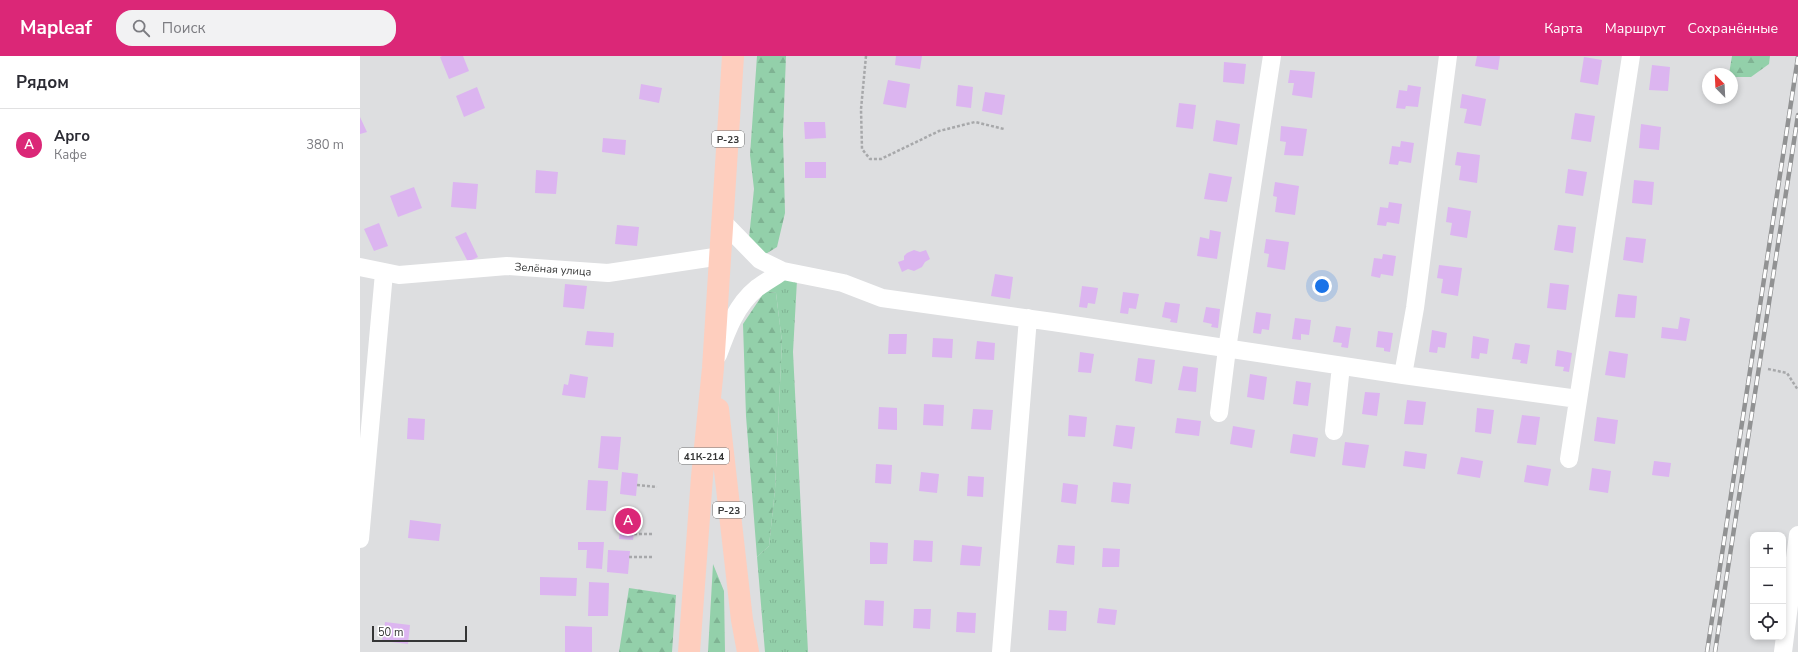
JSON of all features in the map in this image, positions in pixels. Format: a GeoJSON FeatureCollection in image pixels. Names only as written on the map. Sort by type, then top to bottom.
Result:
{"type":"FeatureCollection","features":[{"type":"Feature","properties":{"kind":"main road","name":"Р-23"},"geometry":{"type":"LineString","coordinates":[[733,56],[713,368],[742,620],[748,652]]}},
{"type":"Feature","properties":{"kind":"main road","name":"41К-214"},"geometry":{"type":"LineString","coordinates":[[689,652],[702,477],[713,368]]}},
{"type":"Feature","properties":{"kind":"street"},"geometry":{"type":"LineString","coordinates":[[1219,413],[1227,349],[1272,56]]}},
{"type":"Feature","properties":{"kind":"street"},"geometry":{"type":"LineString","coordinates":[[1403,375],[1414,308],[1448,56]]}},
{"type":"Feature","properties":{"kind":"street"},"geometry":{"type":"LineString","coordinates":[[1569,459],[1631,56]]}},
{"type":"Feature","properties":{"kind":"street"},"geometry":{"type":"LineString","coordinates":[[723,222],[760,260],[783,271],[843,283],[882,298],[1028,318],[1403,375],[1578,399]]}},
{"type":"Feature","properties":{"kind":"street","name":"Зелёная улица"},"geometry":{"type":"LineString","coordinates":[[360,267],[399,275],[506,266],[608,273],[721,256]]}},
{"type":"Feature","properties":{"kind":"street"},"geometry":{"type":"LineString","coordinates":[[713,368],[730,323],[742,304],[756,288],[783,271]]}},
{"type":"Feature","properties":{"kind":"street"},"geometry":{"type":"LineString","coordinates":[[360,539],[384,273]]}},
{"type":"Feature","properties":{"kind":"street"},"geometry":{"type":"LineString","coordinates":[[1001,652],[1028,318]]}},
{"type":"Feature","properties":{"kind":"street"},"geometry":{"type":"LineString","coordinates":[[1334,431],[1341,366]]}},
{"type":"Feature","properties":{"kind":"street"},"geometry":{"type":"LineString","coordinates":[[1783,652],[1798,535]]}},
{"type":"Feature","properties":{"kind":"path"},"geometry":{"type":"LineString","coordinates":[[866,56],[861,109],[862,149],[870,159],[881,159],[939,131],[975,122],[1004,129]]}},
{"type":"Feature","properties":{"kind":"path"},"geometry":{"type":"LineString","coordinates":[[1768,369],[1787,373],[1798,390]]}},
{"type":"Feature","properties":{"kind":"path"},"geometry":{"type":"LineString","coordinates":[[637,484],[657,487]]}},
{"type":"Feature","properties":{"kind":"path"},"geometry":{"type":"LineString","coordinates":[[634,534],[654,534]]}},
{"type":"Feature","properties":{"kind":"path"},"geometry":{"type":"LineString","coordinates":[[629,556],[652,557]]}},
{"type":"Feature","properties":{"kind":"green space"},"geometry":{"type":"Polygon","coordinates":[[[757,56],[786,56],[783,133],[785,213],[777,247],[764,255],[749,238],[754,189],[750,155],[757,56]]]}},
{"type":"Feature","properties":{"kind":"green space"},"geometry":{"type":"Polygon","coordinates":[[[1732,56],[1770,56],[1769,64],[1751,77],[1738,77],[1738,68],[1730,68],[1732,56]]]}},
{"type":"Feature","properties":{"kind":"green space"},"geometry":{"type":"Polygon","coordinates":[[[779,280],[797,280],[793,352],[808,652],[765,652],[757,557],[769,546],[775,489],[782,342],[776,293],[765,291],[779,280]]]}},
{"type":"Feature","properties":{"kind":"green space"},"geometry":{"type":"Polygon","coordinates":[[[765,291],[776,293],[782,342],[775,489],[769,546],[757,557],[746,416],[743,324],[765,291]]]}},
{"type":"Feature","properties":{"kind":"green space"},"geometry":{"type":"Polygon","coordinates":[[[713,564],[724,591],[725,652],[708,652],[713,564]]]}},
{"type":"Feature","properties":{"kind":"green space"},"geometry":{"type":"Polygon","coordinates":[[[629,588],[676,595],[672,652],[619,652],[629,588]]]}},
{"type":"Feature","properties":{"kind":"building"},"geometry":{"type":"Polygon","coordinates":[[[463,56],[469,71],[449,79],[440,57],[463,56]]]}},
{"type":"Feature","properties":{"kind":"building"},"geometry":{"type":"Polygon","coordinates":[[[896,56],[922,56],[920,69],[895,65],[896,56]]]}},
{"type":"Feature","properties":{"kind":"building"},"geometry":{"type":"Polygon","coordinates":[[[1477,56],[1500,56],[1498,70],[1475,66],[1477,56]]]}},
{"type":"Feature","properties":{"kind":"building"},"geometry":{"type":"Polygon","coordinates":[[[1584,57],[1602,60],[1598,85],[1580,82],[1584,57]]]}},
{"type":"Feature","properties":{"kind":"building"},"geometry":{"type":"Polygon","coordinates":[[[1224,62],[1246,64],[1244,84],[1223,82],[1224,62]]]}},
{"type":"Feature","properties":{"kind":"building"},"geometry":{"type":"Polygon","coordinates":[[[1652,65],[1670,67],[1668,91],[1649,90],[1652,65]]]}},
{"type":"Feature","properties":{"kind":"building"},"geometry":{"type":"Polygon","coordinates":[[[1290,70],[1315,72],[1312,98],[1292,95],[1294,83],[1288,83],[1290,70]]]}},
{"type":"Feature","properties":{"kind":"building"},"geometry":{"type":"Polygon","coordinates":[[[888,80],[910,84],[906,108],[883,104],[888,80]]]}},
{"type":"Feature","properties":{"kind":"building"},"geometry":{"type":"Polygon","coordinates":[[[641,84],[662,88],[659,103],[639,99],[641,84]]]}},
{"type":"Feature","properties":{"kind":"building"},"geometry":{"type":"Polygon","coordinates":[[[958,85],[973,87],[971,108],[956,106],[958,85]]]}},
{"type":"Feature","properties":{"kind":"building"},"geometry":{"type":"Polygon","coordinates":[[[1408,85],[1421,87],[1418,107],[1406,106],[1405,109],[1396,108],[1399,90],[1407,91],[1408,85]]]}},
{"type":"Feature","properties":{"kind":"building"},"geometry":{"type":"Polygon","coordinates":[[[477,87],[485,108],[464,117],[456,96],[477,87]]]}},
{"type":"Feature","properties":{"kind":"building"},"geometry":{"type":"Polygon","coordinates":[[[985,92],[1005,95],[1002,115],[982,111],[985,92]]]}},
{"type":"Feature","properties":{"kind":"building"},"geometry":{"type":"Polygon","coordinates":[[[1462,94],[1486,99],[1481,126],[1464,123],[1467,109],[1460,108],[1462,94]]]}},
{"type":"Feature","properties":{"kind":"building"},"geometry":{"type":"Polygon","coordinates":[[[1179,103],[1196,105],[1193,129],[1176,127],[1179,103]]]}},
{"type":"Feature","properties":{"kind":"building"},"geometry":{"type":"Polygon","coordinates":[[[1575,113],[1595,116],[1591,142],[1571,139],[1575,113]]]}},
{"type":"Feature","properties":{"kind":"building"},"geometry":{"type":"Polygon","coordinates":[[[360,117],[367,132],[360,134],[360,117]]]}},
{"type":"Feature","properties":{"kind":"building"},"geometry":{"type":"Polygon","coordinates":[[[1216,120],[1240,124],[1237,145],[1213,141],[1216,120]]]}},
{"type":"Feature","properties":{"kind":"building"},"geometry":{"type":"Polygon","coordinates":[[[804,122],[825,122],[826,138],[805,139],[804,122]]]}},
{"type":"Feature","properties":{"kind":"building"},"geometry":{"type":"Polygon","coordinates":[[[1641,124],[1661,127],[1659,150],[1639,148],[1641,124]]]}},
{"type":"Feature","properties":{"kind":"building"},"geometry":{"type":"Polygon","coordinates":[[[1281,126],[1307,129],[1303,156],[1284,155],[1286,142],[1280,141],[1281,126]]]}},
{"type":"Feature","properties":{"kind":"building"},"geometry":{"type":"Polygon","coordinates":[[[603,138],[626,140],[625,155],[602,152],[603,138]]]}},
{"type":"Feature","properties":{"kind":"building"},"geometry":{"type":"Polygon","coordinates":[[[1401,141],[1414,143],[1411,163],[1399,161],[1398,165],[1389,164],[1392,146],[1400,147],[1401,141]]]}},
{"type":"Feature","properties":{"kind":"building"},"geometry":{"type":"Polygon","coordinates":[[[1457,152],[1480,155],[1477,183],[1459,180],[1461,166],[1455,165],[1457,152]]]}},
{"type":"Feature","properties":{"kind":"building"},"geometry":{"type":"Polygon","coordinates":[[[805,162],[826,162],[826,178],[805,178],[805,162]]]}},
{"type":"Feature","properties":{"kind":"building"},"geometry":{"type":"Polygon","coordinates":[[[1568,169],[1587,172],[1583,196],[1565,193],[1568,169]]]}},
{"type":"Feature","properties":{"kind":"building"},"geometry":{"type":"Polygon","coordinates":[[[536,170],[558,172],[556,194],[535,193],[536,170]]]}},
{"type":"Feature","properties":{"kind":"building"},"geometry":{"type":"Polygon","coordinates":[[[1209,173],[1232,177],[1227,202],[1204,199],[1209,173]]]}},
{"type":"Feature","properties":{"kind":"building"},"geometry":{"type":"Polygon","coordinates":[[[1634,180],[1654,182],[1652,205],[1632,203],[1634,180]]]}},
{"type":"Feature","properties":{"kind":"building"},"geometry":{"type":"Polygon","coordinates":[[[453,182],[478,184],[476,209],[451,207],[453,182]]]}},
{"type":"Feature","properties":{"kind":"building"},"geometry":{"type":"Polygon","coordinates":[[[1275,182],[1299,186],[1295,215],[1275,212],[1277,197],[1273,196],[1275,182]]]}},
{"type":"Feature","properties":{"kind":"building"},"geometry":{"type":"Polygon","coordinates":[[[414,187],[422,208],[398,217],[390,196],[414,187]]]}},
{"type":"Feature","properties":{"kind":"building"},"geometry":{"type":"Polygon","coordinates":[[[1389,202],[1402,204],[1399,224],[1387,222],[1386,226],[1377,225],[1380,207],[1388,208],[1389,202]]]}},
{"type":"Feature","properties":{"kind":"building"},"geometry":{"type":"Polygon","coordinates":[[[1448,207],[1471,211],[1467,238],[1450,235],[1452,223],[1446,222],[1448,207]]]}},
{"type":"Feature","properties":{"kind":"building"},"geometry":{"type":"Polygon","coordinates":[[[379,223],[388,246],[374,251],[364,229],[379,223]]]}},
{"type":"Feature","properties":{"kind":"building"},"geometry":{"type":"Polygon","coordinates":[[[617,225],[639,227],[637,246],[615,244],[617,225]]]}},
{"type":"Feature","properties":{"kind":"building"},"geometry":{"type":"Polygon","coordinates":[[[1558,225],[1576,227],[1573,253],[1554,250],[1558,225]]]}},
{"type":"Feature","properties":{"kind":"building"},"geometry":{"type":"Polygon","coordinates":[[[1210,230],[1221,232],[1217,259],[1197,256],[1200,237],[1209,239],[1210,230]]]}},
{"type":"Feature","properties":{"kind":"building"},"geometry":{"type":"Polygon","coordinates":[[[466,232],[478,257],[468,262],[455,237],[466,232]]]}},
{"type":"Feature","properties":{"kind":"building"},"geometry":{"type":"Polygon","coordinates":[[[1626,237],[1646,239],[1643,263],[1623,260],[1626,237]]]}},
{"type":"Feature","properties":{"kind":"building"},"geometry":{"type":"Polygon","coordinates":[[[1266,239],[1289,242],[1285,270],[1267,267],[1269,254],[1264,253],[1266,239]]]}},
{"type":"Feature","properties":{"kind":"building"},"geometry":{"type":"Polygon","coordinates":[[[914,250],[920,252],[926,250],[930,259],[925,262],[922,267],[914,271],[908,269],[902,272],[898,262],[904,260],[904,256],[907,253],[914,250]]]}},
{"type":"Feature","properties":{"kind":"building"},"geometry":{"type":"Polygon","coordinates":[[[1383,254],[1396,256],[1393,276],[1381,274],[1380,278],[1371,276],[1374,258],[1382,259],[1383,254]]]}},
{"type":"Feature","properties":{"kind":"building"},"geometry":{"type":"Polygon","coordinates":[[[1439,265],[1462,268],[1458,296],[1441,293],[1443,279],[1437,278],[1439,265]]]}},
{"type":"Feature","properties":{"kind":"building"},"geometry":{"type":"Polygon","coordinates":[[[995,274],[1013,277],[1010,299],[991,296],[995,274]]]}},
{"type":"Feature","properties":{"kind":"building"},"geometry":{"type":"Polygon","coordinates":[[[1550,283],[1569,285],[1566,310],[1547,308],[1550,283]]]}},
{"type":"Feature","properties":{"kind":"building"},"geometry":{"type":"Polygon","coordinates":[[[565,284],[587,286],[584,309],[563,307],[565,284]]]}},
{"type":"Feature","properties":{"kind":"building"},"geometry":{"type":"Polygon","coordinates":[[[1082,286],[1098,288],[1095,304],[1088,303],[1087,308],[1079,307],[1082,286]]]}},
{"type":"Feature","properties":{"kind":"building"},"geometry":{"type":"Polygon","coordinates":[[[1123,292],[1139,294],[1136,309],[1129,308],[1128,314],[1120,313],[1123,292]]]}},
{"type":"Feature","properties":{"kind":"building"},"geometry":{"type":"Polygon","coordinates":[[[1618,294],[1637,296],[1635,318],[1615,317],[1618,294]]]}},
{"type":"Feature","properties":{"kind":"building"},"geometry":{"type":"Polygon","coordinates":[[[1165,302],[1180,304],[1177,323],[1170,322],[1171,319],[1162,317],[1165,302]]]}},
{"type":"Feature","properties":{"kind":"building"},"geometry":{"type":"Polygon","coordinates":[[[1206,307],[1220,309],[1218,328],[1211,327],[1212,324],[1203,322],[1206,307]]]}},
{"type":"Feature","properties":{"kind":"building"},"geometry":{"type":"Polygon","coordinates":[[[1256,312],[1271,314],[1269,330],[1262,329],[1261,334],[1253,333],[1256,312]]]}},
{"type":"Feature","properties":{"kind":"building"},"geometry":{"type":"Polygon","coordinates":[[[1680,317],[1690,319],[1686,341],[1661,338],[1662,327],[1678,329],[1680,317]]]}},
{"type":"Feature","properties":{"kind":"building"},"geometry":{"type":"Polygon","coordinates":[[[1295,318],[1311,320],[1309,335],[1301,334],[1301,340],[1292,339],[1295,318]]]}},
{"type":"Feature","properties":{"kind":"building"},"geometry":{"type":"Polygon","coordinates":[[[1336,326],[1351,328],[1348,348],[1341,347],[1342,343],[1333,342],[1336,326]]]}},
{"type":"Feature","properties":{"kind":"building"},"geometry":{"type":"Polygon","coordinates":[[[1432,330],[1447,333],[1445,348],[1438,347],[1437,353],[1429,352],[1432,330]]]}},
{"type":"Feature","properties":{"kind":"building"},"geometry":{"type":"Polygon","coordinates":[[[587,331],[614,333],[613,347],[585,345],[587,331]]]}},
{"type":"Feature","properties":{"kind":"building"},"geometry":{"type":"Polygon","coordinates":[[[1378,331],[1393,333],[1390,352],[1384,351],[1384,348],[1376,347],[1378,331]]]}},
{"type":"Feature","properties":{"kind":"building"},"geometry":{"type":"Polygon","coordinates":[[[889,334],[907,334],[906,354],[888,354],[889,334]]]}},
{"type":"Feature","properties":{"kind":"building"},"geometry":{"type":"Polygon","coordinates":[[[1473,336],[1489,339],[1487,354],[1480,353],[1479,359],[1471,358],[1473,336]]]}},
{"type":"Feature","properties":{"kind":"building"},"geometry":{"type":"Polygon","coordinates":[[[933,338],[953,339],[952,358],[932,357],[933,338]]]}},
{"type":"Feature","properties":{"kind":"building"},"geometry":{"type":"Polygon","coordinates":[[[977,341],[995,343],[994,360],[975,359],[977,341]]]}},
{"type":"Feature","properties":{"kind":"building"},"geometry":{"type":"Polygon","coordinates":[[[1515,343],[1530,345],[1527,364],[1520,363],[1521,360],[1512,359],[1515,343]]]}},
{"type":"Feature","properties":{"kind":"building"},"geometry":{"type":"Polygon","coordinates":[[[1557,350],[1572,353],[1569,372],[1563,371],[1564,367],[1555,366],[1557,350]]]}},
{"type":"Feature","properties":{"kind":"building"},"geometry":{"type":"Polygon","coordinates":[[[1609,351],[1628,354],[1625,378],[1605,375],[1609,351]]]}},
{"type":"Feature","properties":{"kind":"building"},"geometry":{"type":"Polygon","coordinates":[[[1080,352],[1094,354],[1091,373],[1078,372],[1080,352]]]}},
{"type":"Feature","properties":{"kind":"building"},"geometry":{"type":"Polygon","coordinates":[[[1138,358],[1155,360],[1152,384],[1135,381],[1138,358]]]}},
{"type":"Feature","properties":{"kind":"building"},"geometry":{"type":"Polygon","coordinates":[[[1183,366],[1198,368],[1196,392],[1178,390],[1183,366]]]}},
{"type":"Feature","properties":{"kind":"building"},"geometry":{"type":"Polygon","coordinates":[[[570,374],[588,377],[585,398],[562,395],[564,384],[568,385],[570,374]]]}},
{"type":"Feature","properties":{"kind":"building"},"geometry":{"type":"Polygon","coordinates":[[[1250,374],[1267,377],[1264,400],[1247,397],[1250,374]]]}},
{"type":"Feature","properties":{"kind":"building"},"geometry":{"type":"Polygon","coordinates":[[[1296,381],[1311,383],[1308,406],[1293,404],[1296,381]]]}},
{"type":"Feature","properties":{"kind":"building"},"geometry":{"type":"Polygon","coordinates":[[[1365,392],[1380,393],[1377,416],[1362,414],[1365,392]]]}},
{"type":"Feature","properties":{"kind":"building"},"geometry":{"type":"Polygon","coordinates":[[[1407,400],[1426,402],[1423,425],[1404,424],[1407,400]]]}},
{"type":"Feature","properties":{"kind":"building"},"geometry":{"type":"Polygon","coordinates":[[[924,404],[944,405],[943,426],[923,425],[924,404]]]}},
{"type":"Feature","properties":{"kind":"building"},"geometry":{"type":"Polygon","coordinates":[[[879,407],[897,408],[897,430],[878,429],[879,407]]]}},
{"type":"Feature","properties":{"kind":"building"},"geometry":{"type":"Polygon","coordinates":[[[1477,408],[1494,410],[1491,434],[1475,432],[1477,408]]]}},
{"type":"Feature","properties":{"kind":"building"},"geometry":{"type":"Polygon","coordinates":[[[973,409],[993,410],[991,430],[971,429],[973,409]]]}},
{"type":"Feature","properties":{"kind":"building"},"geometry":{"type":"Polygon","coordinates":[[[1069,415],[1087,417],[1085,437],[1068,436],[1069,415]]]}},
{"type":"Feature","properties":{"kind":"building"},"geometry":{"type":"Polygon","coordinates":[[[1522,415],[1540,417],[1536,445],[1517,443],[1522,415]]]}},
{"type":"Feature","properties":{"kind":"building"},"geometry":{"type":"Polygon","coordinates":[[[1597,417],[1618,420],[1615,444],[1594,441],[1597,417]]]}},
{"type":"Feature","properties":{"kind":"building"},"geometry":{"type":"Polygon","coordinates":[[[408,418],[425,419],[424,440],[407,439],[408,418]]]}},
{"type":"Feature","properties":{"kind":"building"},"geometry":{"type":"Polygon","coordinates":[[[1177,418],[1201,421],[1199,436],[1175,433],[1177,418]]]}},
{"type":"Feature","properties":{"kind":"building"},"geometry":{"type":"Polygon","coordinates":[[[1116,425],[1135,427],[1132,449],[1113,446],[1116,425]]]}},
{"type":"Feature","properties":{"kind":"building"},"geometry":{"type":"Polygon","coordinates":[[[1233,426],[1255,430],[1252,448],[1230,444],[1233,426]]]}},
{"type":"Feature","properties":{"kind":"building"},"geometry":{"type":"Polygon","coordinates":[[[1293,434],[1318,438],[1315,457],[1290,453],[1293,434]]]}},
{"type":"Feature","properties":{"kind":"building"},"geometry":{"type":"Polygon","coordinates":[[[601,436],[621,437],[618,470],[598,468],[601,436]]]}},
{"type":"Feature","properties":{"kind":"building"},"geometry":{"type":"Polygon","coordinates":[[[1345,442],[1369,445],[1365,468],[1342,465],[1345,442]]]}},
{"type":"Feature","properties":{"kind":"building"},"geometry":{"type":"Polygon","coordinates":[[[1405,451],[1427,454],[1425,469],[1403,466],[1405,451]]]}},
{"type":"Feature","properties":{"kind":"building"},"geometry":{"type":"Polygon","coordinates":[[[1461,457],[1483,461],[1480,478],[1457,474],[1461,457]]]}},
{"type":"Feature","properties":{"kind":"building"},"geometry":{"type":"Polygon","coordinates":[[[1654,461],[1671,463],[1669,477],[1652,475],[1654,461]]]}},
{"type":"Feature","properties":{"kind":"building"},"geometry":{"type":"Polygon","coordinates":[[[876,464],[892,465],[891,484],[875,483],[876,464]]]}},
{"type":"Feature","properties":{"kind":"building"},"geometry":{"type":"Polygon","coordinates":[[[1527,465],[1551,469],[1548,486],[1524,482],[1527,465]]]}},
{"type":"Feature","properties":{"kind":"building"},"geometry":{"type":"Polygon","coordinates":[[[1592,468],[1611,471],[1608,493],[1589,490],[1592,468]]]}},
{"type":"Feature","properties":{"kind":"building"},"geometry":{"type":"Polygon","coordinates":[[[622,472],[638,474],[636,496],[620,494],[622,472]]]}},
{"type":"Feature","properties":{"kind":"building"},"geometry":{"type":"Polygon","coordinates":[[[921,472],[939,474],[937,493],[919,491],[921,472]]]}},
{"type":"Feature","properties":{"kind":"building"},"geometry":{"type":"Polygon","coordinates":[[[968,476],[984,477],[983,497],[967,496],[968,476]]]}},
{"type":"Feature","properties":{"kind":"building"},"geometry":{"type":"Polygon","coordinates":[[[588,480],[608,481],[606,511],[586,510],[588,480]]]}},
{"type":"Feature","properties":{"kind":"building"},"geometry":{"type":"Polygon","coordinates":[[[1113,482],[1131,484],[1129,504],[1111,502],[1113,482]]]}},
{"type":"Feature","properties":{"kind":"building"},"geometry":{"type":"Polygon","coordinates":[[[1063,483],[1078,485],[1076,504],[1061,502],[1063,483]]]}},
{"type":"Feature","properties":{"kind":"building"},"geometry":{"type":"Polygon","coordinates":[[[622,508],[637,509],[633,540],[619,539],[622,508]]]}},
{"type":"Feature","properties":{"kind":"building"},"geometry":{"type":"Polygon","coordinates":[[[410,520],[441,524],[439,541],[408,538],[410,520]]]}},
{"type":"Feature","properties":{"kind":"building"},"geometry":{"type":"Polygon","coordinates":[[[914,540],[933,541],[932,562],[913,561],[914,540]]]}},
{"type":"Feature","properties":{"kind":"building"},"geometry":{"type":"Polygon","coordinates":[[[578,542],[604,542],[602,569],[586,568],[587,550],[578,550],[578,542]]]}},
{"type":"Feature","properties":{"kind":"building"},"geometry":{"type":"Polygon","coordinates":[[[870,542],[888,543],[887,564],[870,564],[870,542]]]}},
{"type":"Feature","properties":{"kind":"building"},"geometry":{"type":"Polygon","coordinates":[[[962,545],[982,547],[980,566],[960,565],[962,545]]]}},
{"type":"Feature","properties":{"kind":"building"},"geometry":{"type":"Polygon","coordinates":[[[1058,545],[1075,546],[1074,565],[1056,563],[1058,545]]]}},
{"type":"Feature","properties":{"kind":"building"},"geometry":{"type":"Polygon","coordinates":[[[1103,548],[1120,549],[1119,567],[1102,567],[1103,548]]]}},
{"type":"Feature","properties":{"kind":"building"},"geometry":{"type":"Polygon","coordinates":[[[608,550],[630,551],[628,574],[607,572],[608,550]]]}},
{"type":"Feature","properties":{"kind":"building"},"geometry":{"type":"Polygon","coordinates":[[[540,577],[577,578],[576,596],[540,595],[540,577]]]}},
{"type":"Feature","properties":{"kind":"building"},"geometry":{"type":"Polygon","coordinates":[[[589,582],[609,583],[608,616],[588,616],[589,582]]]}},
{"type":"Feature","properties":{"kind":"building"},"geometry":{"type":"Polygon","coordinates":[[[865,600],[884,601],[883,626],[864,625],[865,600]]]}},
{"type":"Feature","properties":{"kind":"building"},"geometry":{"type":"Polygon","coordinates":[[[1099,608],[1117,610],[1115,625],[1097,623],[1099,608]]]}},
{"type":"Feature","properties":{"kind":"building"},"geometry":{"type":"Polygon","coordinates":[[[914,609],[931,609],[930,629],[913,628],[914,609]]]}},
{"type":"Feature","properties":{"kind":"building"},"geometry":{"type":"Polygon","coordinates":[[[1049,610],[1067,611],[1066,631],[1048,630],[1049,610]]]}},
{"type":"Feature","properties":{"kind":"building"},"geometry":{"type":"Polygon","coordinates":[[[957,612],[976,613],[975,633],[956,632],[957,612]]]}},
{"type":"Feature","properties":{"kind":"building"},"geometry":{"type":"Polygon","coordinates":[[[385,622],[410,625],[408,644],[382,641],[385,622]]]}},
{"type":"Feature","properties":{"kind":"building"},"geometry":{"type":"Polygon","coordinates":[[[565,626],[592,627],[592,652],[565,652],[565,626]]]}},
{"type":"Feature","properties":{"kind":"railway"},"geometry":{"type":"LineString","coordinates":[[1707,652],[1798,57]]}},
{"type":"Feature","properties":{"kind":"railway"},"geometry":{"type":"LineString","coordinates":[[1715,652],[1798,115]]}},
{"type":"Feature","properties":{"kind":"place","name":"Арго"},"geometry":{"type":"Point","coordinates":[628,521]}}]}
